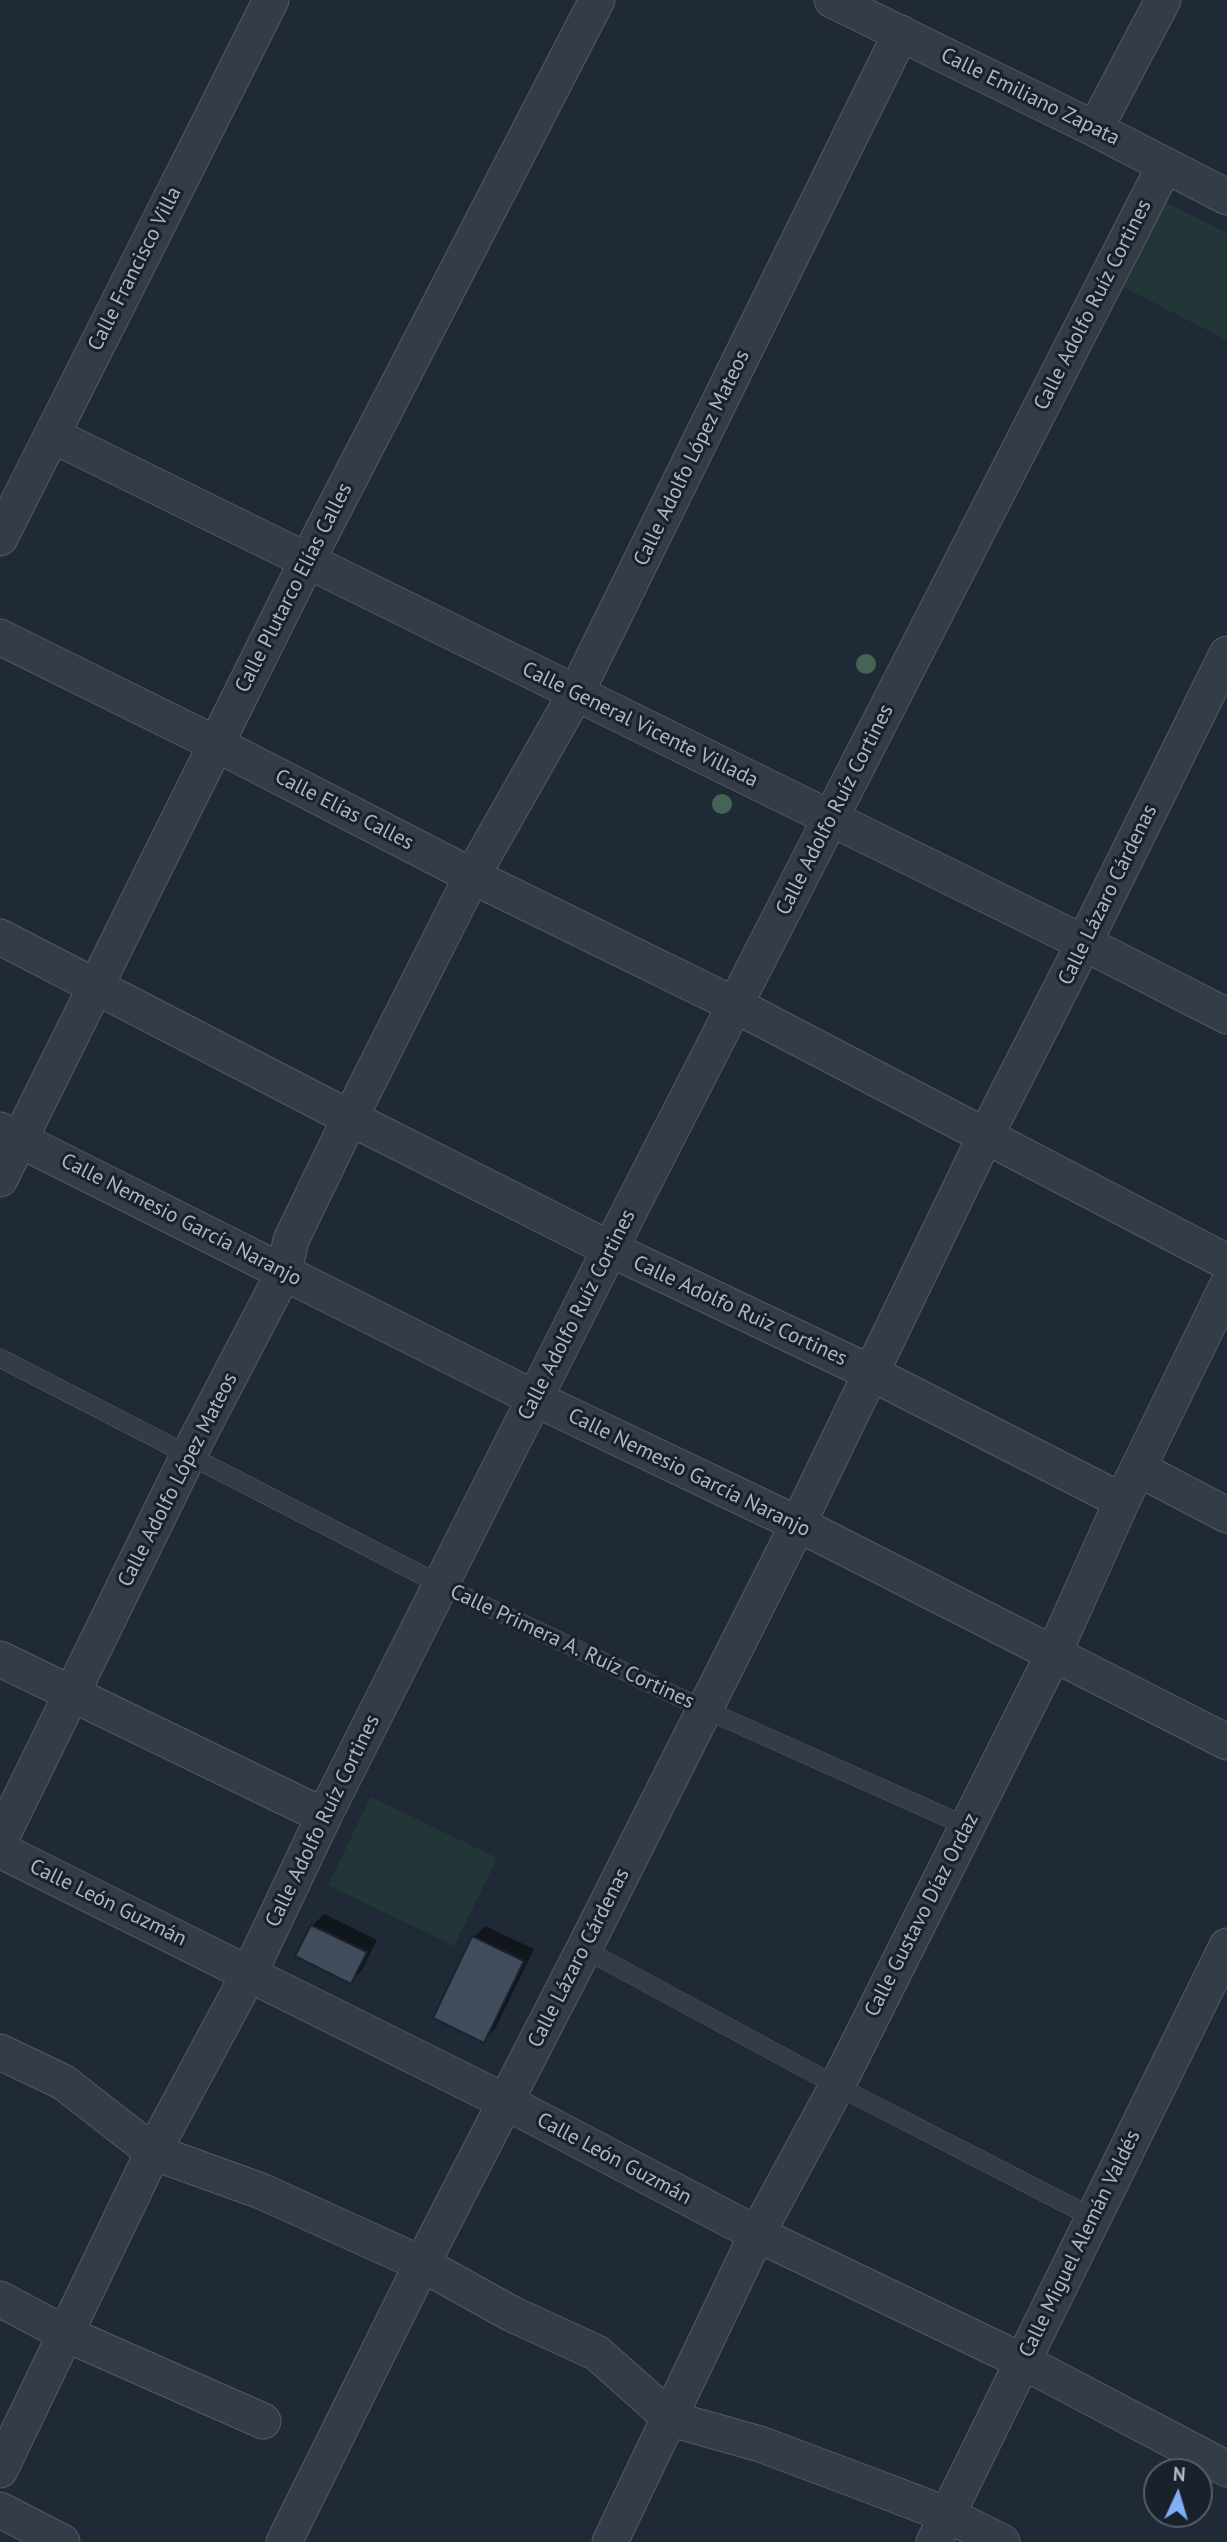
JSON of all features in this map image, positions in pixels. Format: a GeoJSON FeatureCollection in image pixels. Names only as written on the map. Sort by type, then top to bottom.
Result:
{"type":"FeatureCollection","features":[{"type":"Feature","properties":{"kind":"street","name":"Calle Francisco Villa"},"geometry":{"type":"LineString","coordinates":[[0,538],[271,0]]}},
{"type":"Feature","properties":{"kind":"street","name":"Calle Plutarco Elías Calles"},"geometry":{"type":"LineString","coordinates":[[0,1179],[10,1135],[94,987],[307,561],[597,0]]}},
{"type":"Feature","properties":{"kind":"street","name":"Calle Emiliano Zapata"},"geometry":{"type":"LineString","coordinates":[[832,0],[867,8],[901,33],[1095,128],[1227,197]]}},
{"type":"Feature","properties":{"kind":"street"},"geometry":{"type":"LineString","coordinates":[[1095,128],[1163,0]]}},
{"type":"Feature","properties":{"kind":"street","name":"Calle Adolfo López Mateos"},"geometry":{"type":"LineString","coordinates":[[0,1840],[188,1456],[284,1272],[292,1240],[350,1118],[472,876],[576,693],[901,33]]}},
{"type":"Feature","properties":{"kind":"street","name":"Calle Adolfo Ruíz Cortines"},"geometry":{"type":"LineString","coordinates":[[0,2470],[153,2152],[249,1974],[324,1816],[610,1249],[1165,165]]}},
{"type":"Feature","properties":{"kind":"street","name":"Calle General Vicente Villada"},"geometry":{"type":"LineString","coordinates":[[52,435],[1227,1016]]}},
{"type":"Feature","properties":{"kind":"street"},"geometry":{"type":"LineString","coordinates":[[0,637],[216,744]]}},
{"type":"Feature","properties":{"kind":"street","name":"Calle Lázaro Cárdenas"},"geometry":{"type":"LineString","coordinates":[[284,2542],[422,2264],[798,1524],[986,1135],[1227,654]]}},
{"type":"Feature","properties":{"kind":"street","name":"Calle Elías Calles"},"geometry":{"type":"LineString","coordinates":[[216,744],[472,876]]}},
{"type":"Feature","properties":{"kind":"street"},"geometry":{"type":"LineString","coordinates":[[472,876],[735,1005],[1227,1262]]}},
{"type":"Feature","properties":{"kind":"street"},"geometry":{"type":"LineString","coordinates":[[0,937],[610,1249]]}},
{"type":"Feature","properties":{"kind":"street","name":"Calle Nemesio García Naranjo"},"geometry":{"type":"LineString","coordinates":[[10,1135],[536,1399],[798,1524],[1227,1742]]}},
{"type":"Feature","properties":{"kind":"street","name":"Calle Adolfo Ruiz Cortines"},"geometry":{"type":"LineString","coordinates":[[610,1249],[871,1373]]}},
{"type":"Feature","properties":{"kind":"street","name":"Calle Gustavo Díaz Ordaz"},"geometry":{"type":"LineString","coordinates":[[610,2542],[757,2234],[837,2086],[1053,1655],[1122,1501],[1227,1286]]}},
{"type":"Feature","properties":{"kind":"street"},"geometry":{"type":"LineString","coordinates":[[871,1373],[1122,1501]]}},
{"type":"Feature","properties":{"kind":"street"},"geometry":{"type":"LineString","coordinates":[[1139,1469],[1227,1515]]}},
{"type":"Feature","properties":{"kind":"street"},"geometry":{"type":"LineString","coordinates":[[0,1659],[324,1816]]}},
{"type":"Feature","properties":{"kind":"street","name":"Calle León Guzmán"},"geometry":{"type":"LineString","coordinates":[[0,1850],[506,2102],[757,2234],[1022,2361],[1227,2469]]}},
{"type":"Feature","properties":{"kind":"street","name":"Calle Miguel Alemán Valdés"},"geometry":{"type":"LineString","coordinates":[[941,2529],[1092,2217],[1223,1964]]}},
{"type":"Feature","properties":{"kind":"street"},"geometry":{"type":"LineString","coordinates":[[0,2052],[63,2082],[153,2152],[261,2191],[422,2264],[512,2314],[597,2353],[671,2419],[760,2444],[941,2529],[1002,2542]]}},
{"type":"Feature","properties":{"kind":"street"},"geometry":{"type":"LineString","coordinates":[[0,2299],[66,2333],[263,2421]]}},
{"type":"Feature","properties":{"kind":"street"},"geometry":{"type":"LineString","coordinates":[[0,2510],[62,2542]]}},
{"type":"Feature","properties":{"kind":"lane","name":"Calle Primera A. Ruíz Cortines"},"geometry":{"type":"LineString","coordinates":[[0,1358],[441,1585],[704,1709],[966,1826]]}},
{"type":"Feature","properties":{"kind":"lane"},"geometry":{"type":"LineString","coordinates":[[584,1948],[837,2086],[1092,2217]]}},
{"type":"Feature","properties":{"kind":"green space"},"geometry":{"type":"Polygon","coordinates":[[[1159,199],[1227,233],[1227,340],[1115,283],[1159,199]]]}},
{"type":"Feature","properties":{"kind":"green space"},"geometry":{"type":"Polygon","coordinates":[[[371,1797],[497,1858],[454,1946],[328,1885],[371,1797]]]}},
{"type":"Feature","properties":{"kind":"building"},"geometry":{"type":"Polygon","coordinates":[[[311,1925],[367,1952],[351,1984],[295,1956],[311,1925]]]}},
{"type":"Feature","properties":{"kind":"building"},"geometry":{"type":"Polygon","coordinates":[[[472,1936],[524,1961],[484,2043],[433,2018],[472,1936]]]}}]}
